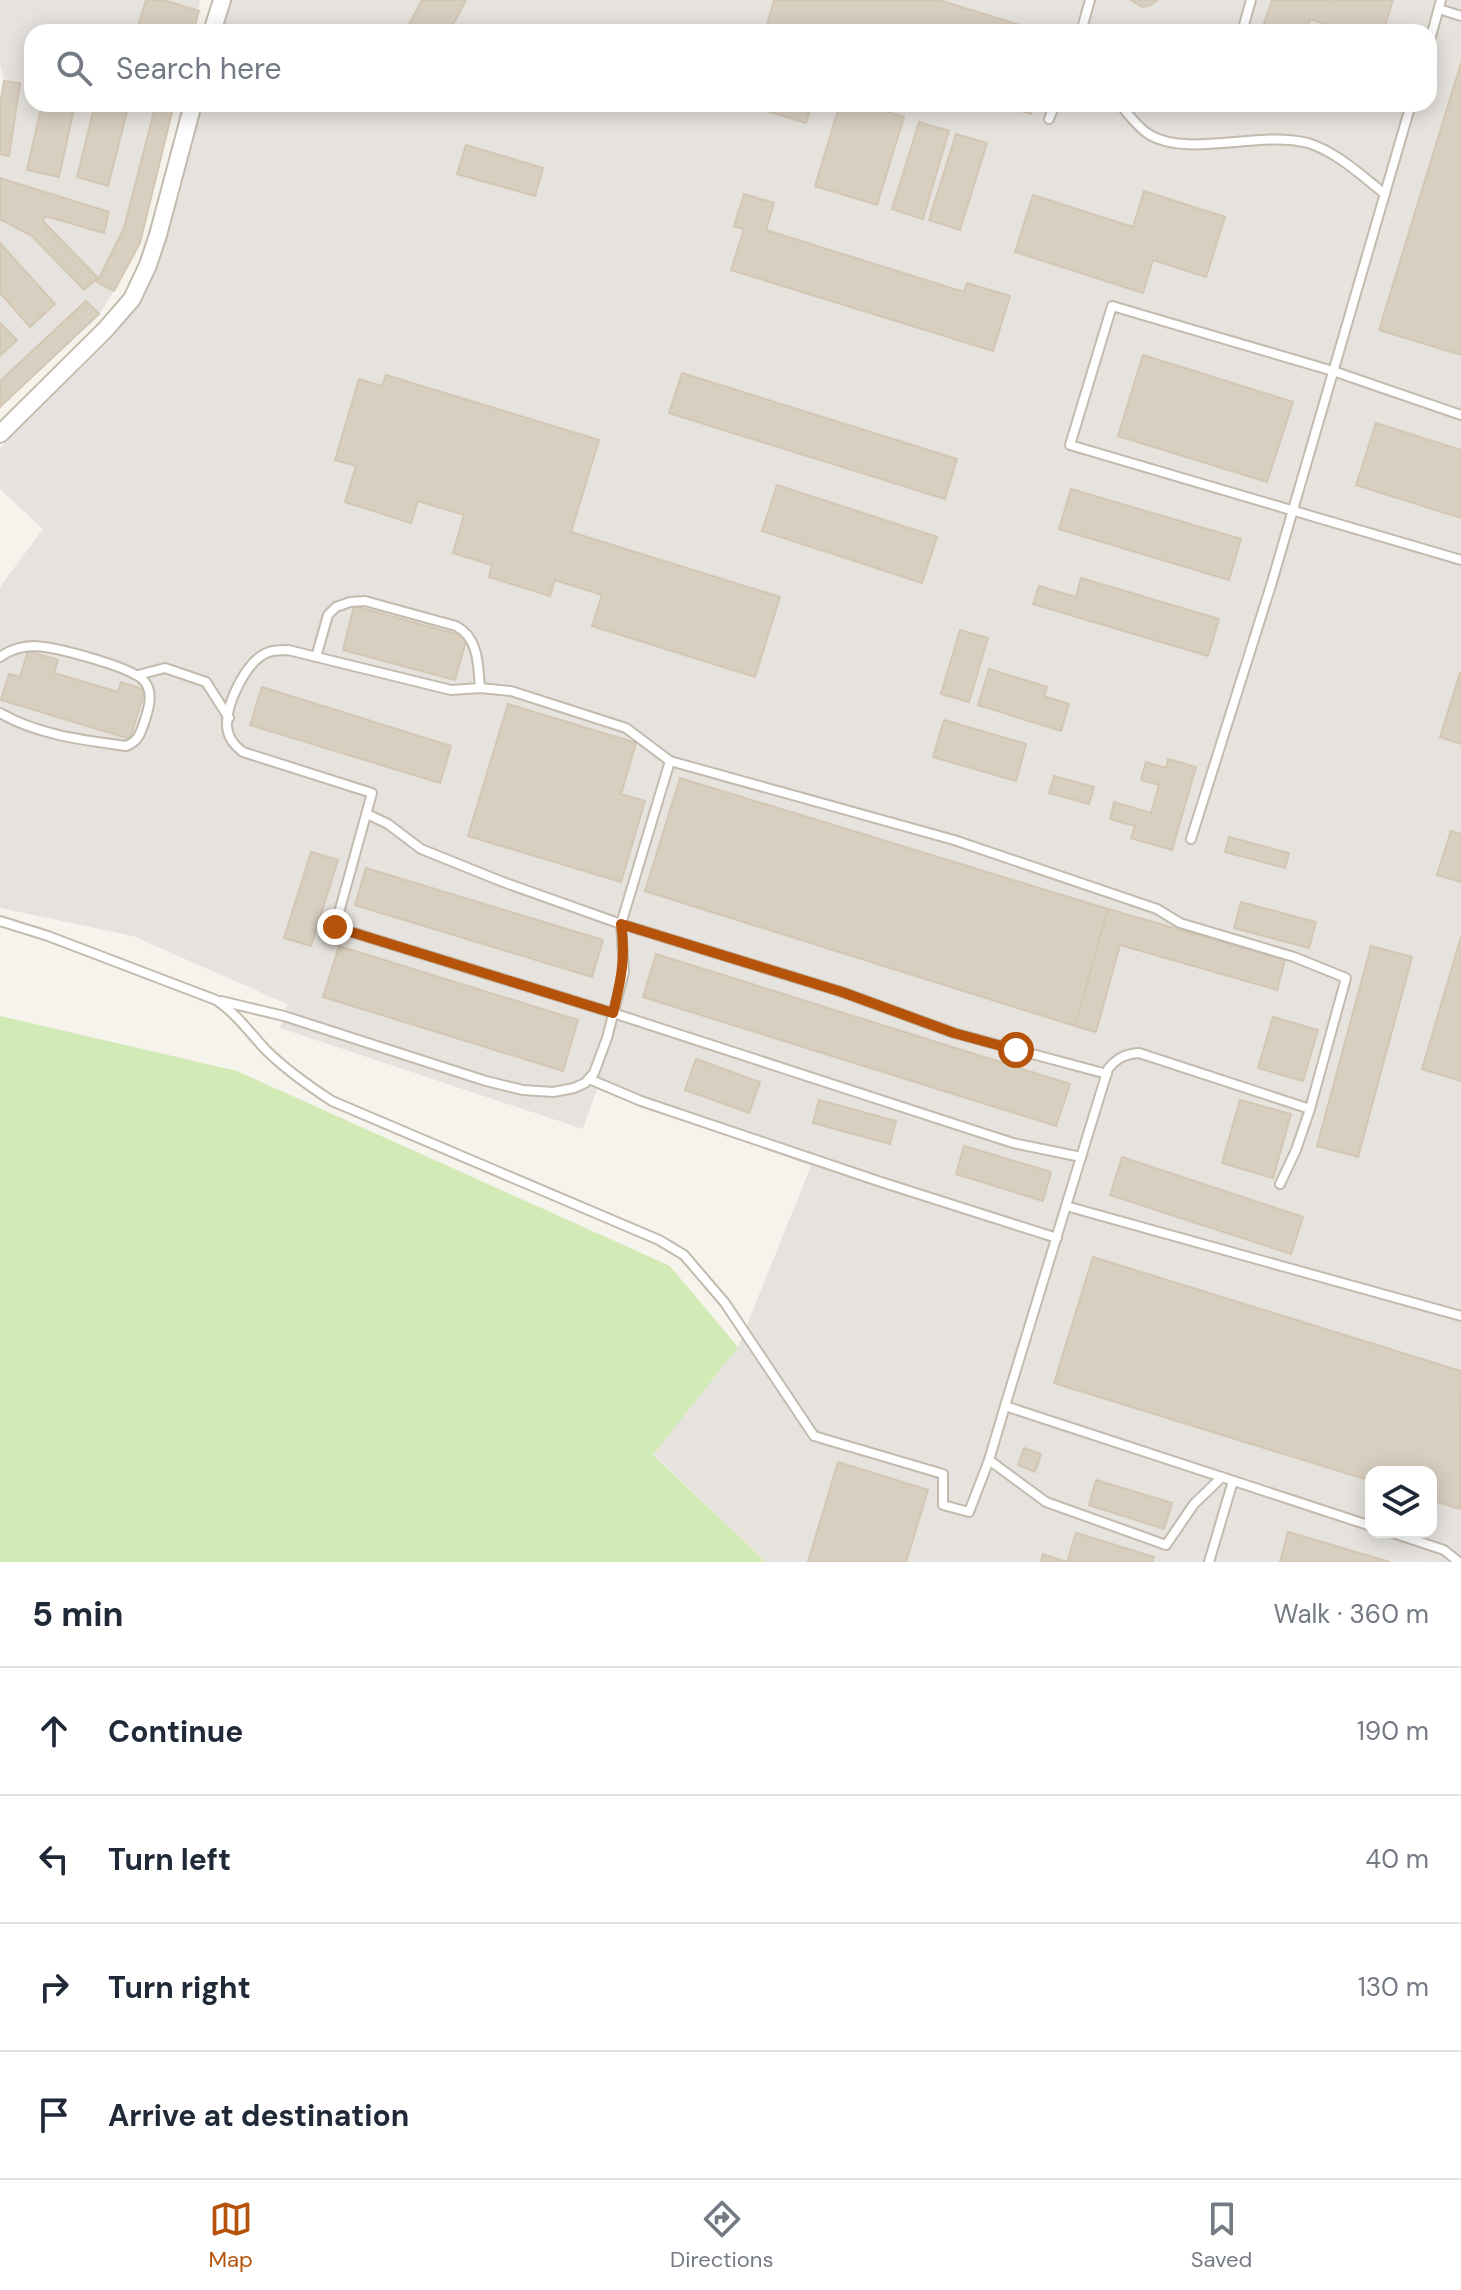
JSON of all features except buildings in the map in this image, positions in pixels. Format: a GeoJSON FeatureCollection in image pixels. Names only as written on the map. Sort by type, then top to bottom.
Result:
{"type":"FeatureCollection","features":[{"type":"Feature","properties":{"kind":"street"},"geometry":{"type":"LineString","coordinates":[[214,24],[222,0]]}},
{"type":"Feature","properties":{"kind":"street"},"geometry":{"type":"LineString","coordinates":[[0,434],[132,299],[158,235],[191,112]]}},
{"type":"Feature","properties":{"kind":"lane"},"geometry":{"type":"LineString","coordinates":[[1083,24],[1090,0]]}},
{"type":"Feature","properties":{"kind":"lane"},"geometry":{"type":"LineString","coordinates":[[1244,24],[1251,0]]}},
{"type":"Feature","properties":{"kind":"lane"},"geometry":{"type":"LineString","coordinates":[[1440,5],[1461,16]]}},
{"type":"Feature","properties":{"kind":"lane"},"geometry":{"type":"LineString","coordinates":[[1049,119],[1052,112]]}},
{"type":"Feature","properties":{"kind":"lane"},"geometry":{"type":"LineString","coordinates":[[1127,112],[1146,133],[1180,144],[1267,139],[1308,143],[1343,162],[1385,194]]}},
{"type":"Feature","properties":{"kind":"lane"},"geometry":{"type":"LineString","coordinates":[[1191,839],[1293,512],[1409,112]]}},
{"type":"Feature","properties":{"kind":"lane"},"geometry":{"type":"LineString","coordinates":[[1461,415],[1333,371],[1112,306],[1070,445],[1461,560]]}},
{"type":"Feature","properties":{"kind":"lane"},"geometry":{"type":"LineString","coordinates":[[316,657],[328,615],[336,607],[365,601],[465,631],[475,649],[480,688]]}},
{"type":"Feature","properties":{"kind":"lane"},"geometry":{"type":"LineString","coordinates":[[0,657],[14,648],[36,646],[125,669],[147,684],[150,695],[139,737],[126,746],[57,735],[0,713]]}},
{"type":"Feature","properties":{"kind":"lane"},"geometry":{"type":"LineString","coordinates":[[1081,1157],[1013,1143],[613,1013],[335,927],[372,793],[243,752],[233,744],[227,726],[242,676],[255,660],[270,651],[288,650],[451,690],[480,688],[511,691],[626,728],[670,761],[954,840],[1157,909],[1180,923],[1294,957],[1346,978],[1310,1109],[1280,1184]]}},
{"type":"Feature","properties":{"kind":"lane"},"geometry":{"type":"LineString","coordinates":[[138,675],[165,668],[206,682],[229,718]]}},
{"type":"Feature","properties":{"kind":"lane"},"geometry":{"type":"LineString","coordinates":[[0,921],[48,936],[216,1000],[284,1016],[486,1081],[523,1090],[553,1092],[574,1088],[594,1073],[613,1013],[624,972],[621,924],[670,761]]}},
{"type":"Feature","properties":{"kind":"lane"},"geometry":{"type":"LineString","coordinates":[[367,814],[388,824],[421,849],[621,924],[842,992],[954,1033],[1107,1074]]}},
{"type":"Feature","properties":{"kind":"lane"},"geometry":{"type":"LineString","coordinates":[[216,1000],[227,1007],[268,1052],[298,1079],[332,1101],[659,1240],[684,1255],[725,1303],[814,1436],[943,1474],[943,1505],[969,1512],[989,1460],[1107,1074],[1115,1060],[1126,1054],[1139,1053],[1310,1109]]}},
{"type":"Feature","properties":{"kind":"lane"},"geometry":{"type":"LineString","coordinates":[[589,1079],[641,1101],[1057,1238]]}},
{"type":"Feature","properties":{"kind":"lane"},"geometry":{"type":"LineString","coordinates":[[1066,1206],[1461,1316]]}},
{"type":"Feature","properties":{"kind":"lane"},"geometry":{"type":"LineString","coordinates":[[1005,1406],[1365,1524]]}},
{"type":"Feature","properties":{"kind":"lane"},"geometry":{"type":"LineString","coordinates":[[989,1460],[1046,1502],[1166,1545],[1194,1504],[1222,1477]]}},
{"type":"Feature","properties":{"kind":"lane"},"geometry":{"type":"LineString","coordinates":[[1209,1562],[1233,1481]]}},
{"type":"Feature","properties":{"kind":"lane"},"geometry":{"type":"LineString","coordinates":[[1408,1538],[1444,1550],[1459,1562]]}},
{"type":"Feature","properties":{"kind":"shaded area"},"geometry":{"type":"Polygon","coordinates":[[[0,0],[200,0],[195,24],[24,24],[24,112],[172,112],[140,243],[114,291],[99,314],[0,407],[0,104],[4,81],[0,63],[0,0]]]}},
{"type":"Feature","properties":{"kind":"shaded area"},"geometry":{"type":"Polygon","coordinates":[[[231,0],[1461,0],[1461,1562],[766,1562],[653,1454],[738,1347],[811,1166],[597,1089],[583,1129],[280,1028],[287,1004],[133,936],[0,908],[0,587],[43,529],[0,489],[0,448],[108,341],[141,300],[152,279],[200,112],[1437,112],[1437,24],[224,24],[231,0]]]}},
{"type":"Feature","properties":{"kind":"green space"},"geometry":{"type":"Polygon","coordinates":[[[0,1016],[237,1071],[670,1266],[738,1347],[653,1455],[766,1562],[0,1562],[0,1016]]]}},
{"type":"Feature","properties":{"kind":"route"},"geometry":{"type":"LineString","coordinates":[[335,927],[613,1013],[624,972],[621,924],[842,992],[954,1033],[1016,1050]]}}]}
